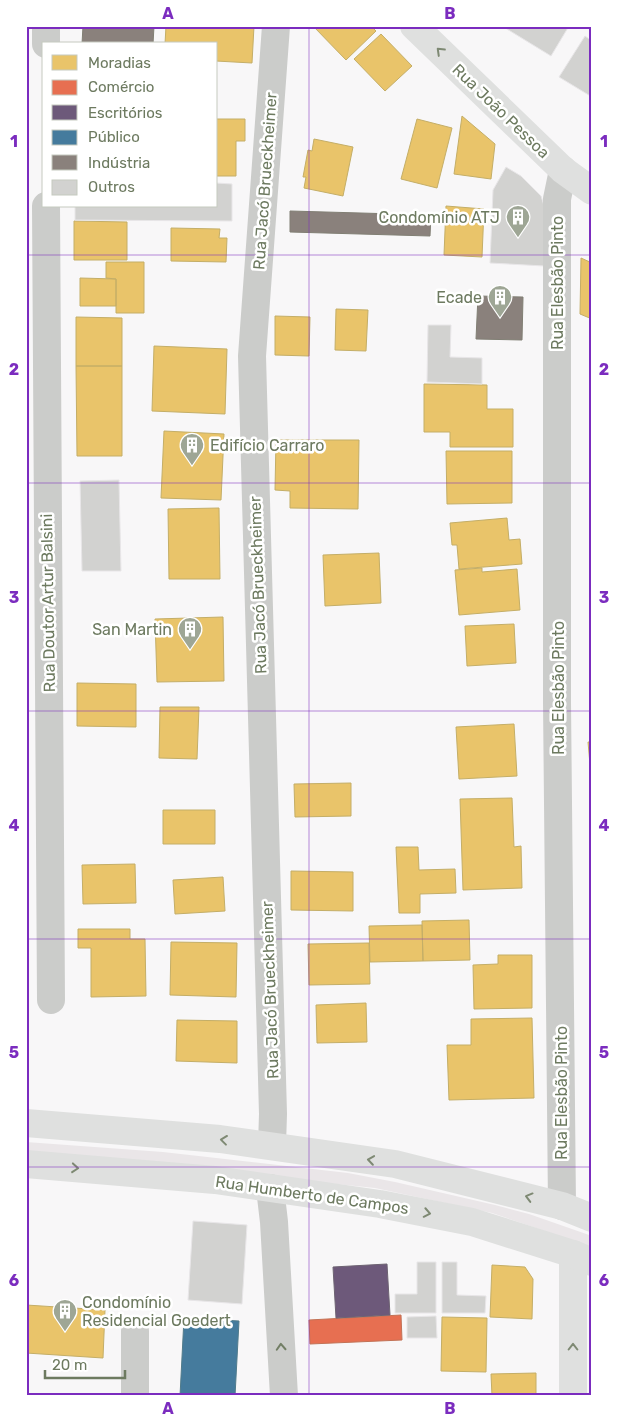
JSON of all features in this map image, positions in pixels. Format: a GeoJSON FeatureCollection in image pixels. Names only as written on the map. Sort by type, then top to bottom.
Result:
{"type":"FeatureCollection","features":[{"type":"Feature","properties":{"kind":"main road","name":"Rua João Pessoa"},"geometry":{"type":"LineString","coordinates":[[414,26],[563,170],[592,191]]}},
{"type":"Feature","properties":{"kind":"main road"},"geometry":{"type":"LineString","coordinates":[[26,1123],[154,1132],[272,1145],[395,1164],[562,1206],[592,1218]]}},
{"type":"Feature","properties":{"kind":"main road","name":"Rua Humberto de Campos"},"geometry":{"type":"LineString","coordinates":[[26,1164],[196,1179],[380,1204],[472,1222],[583,1258]]}},
{"type":"Feature","properties":{"kind":"main road"},"geometry":{"type":"LineString","coordinates":[[573,1396],[583,1258]]}},
{"type":"Feature","properties":{"kind":"street"},"geometry":{"type":"LineString","coordinates":[[46,26],[46,42]]}},
{"type":"Feature","properties":{"kind":"street","name":"Rua Jacó Brueckheimer"},"geometry":{"type":"LineString","coordinates":[[272,1145],[273,1104],[252,356],[276,26]]}},
{"type":"Feature","properties":{"kind":"street","name":"Rua Elesbão Pinto"},"geometry":{"type":"LineString","coordinates":[[562,1206],[557,692],[557,199],[563,170]]}},
{"type":"Feature","properties":{"kind":"street","name":"Rua Doutor Artur Balsini"},"geometry":{"type":"LineString","coordinates":[[46,208],[51,1000]]}},
{"type":"Feature","properties":{"kind":"street"},"geometry":{"type":"LineString","coordinates":[[270,1188],[274,1222],[284,1396]]}},
{"type":"Feature","properties":{"kind":"street"},"geometry":{"type":"LineString","coordinates":[[135,1331],[135,1396]]}},
{"type":"Feature","properties":{"kind":"shaded area"},"geometry":{"type":"Polygon","coordinates":[[[26,1142],[163,1152],[348,1173],[395,1182],[529,1214],[592,1236],[592,1247],[492,1213],[375,1188],[26,1152],[26,1142]]]}},
{"type":"Feature","properties":{"kind":"building: Moradias"},"geometry":{"type":"Polygon","coordinates":[[[166,26],[254,26],[252,63],[218,61],[218,42],[165,42],[166,26]]]}},
{"type":"Feature","properties":{"kind":"building: Moradias"},"geometry":{"type":"Polygon","coordinates":[[[315,26],[371,26],[376,31],[346,60],[315,26]]]}},
{"type":"Feature","properties":{"kind":"building: Moradias"},"geometry":{"type":"Polygon","coordinates":[[[381,34],[412,66],[385,91],[354,59],[381,34]]]}},
{"type":"Feature","properties":{"kind":"building: Moradias"},"geometry":{"type":"Polygon","coordinates":[[[462,116],[495,144],[491,179],[454,174],[462,116]]]}},
{"type":"Feature","properties":{"kind":"building: Moradias"},"geometry":{"type":"Polygon","coordinates":[[[218,119],[245,119],[245,141],[236,141],[236,176],[218,176],[218,119]]]}},
{"type":"Feature","properties":{"kind":"building: Moradias"},"geometry":{"type":"Polygon","coordinates":[[[417,119],[452,128],[437,188],[401,179],[417,119]]]}},
{"type":"Feature","properties":{"kind":"building: Moradias"},"geometry":{"type":"Polygon","coordinates":[[[314,139],[353,147],[343,196],[304,188],[306,177],[303,177],[308,150],[312,151],[314,139]]]}},
{"type":"Feature","properties":{"kind":"building: Moradias"},"geometry":{"type":"Polygon","coordinates":[[[446,206],[484,209],[482,257],[444,255],[446,206]]]}},
{"type":"Feature","properties":{"kind":"building: Moradias"},"geometry":{"type":"Polygon","coordinates":[[[74,221],[127,222],[127,260],[74,260],[74,221]]]}},
{"type":"Feature","properties":{"kind":"building: Moradias"},"geometry":{"type":"Polygon","coordinates":[[[171,228],[220,229],[219,238],[227,238],[226,262],[171,261],[171,228]]]}},
{"type":"Feature","properties":{"kind":"building: Moradias"},"geometry":{"type":"Polygon","coordinates":[[[581,258],[592,263],[592,319],[580,314],[581,258]]]}},
{"type":"Feature","properties":{"kind":"building: Moradias"},"geometry":{"type":"Polygon","coordinates":[[[106,262],[144,262],[144,313],[116,313],[116,279],[106,278],[106,262]]]}},
{"type":"Feature","properties":{"kind":"building: Moradias"},"geometry":{"type":"Polygon","coordinates":[[[80,278],[116,279],[116,306],[80,306],[80,278]]]}},
{"type":"Feature","properties":{"kind":"building: Moradias"},"geometry":{"type":"Polygon","coordinates":[[[336,309],[368,310],[366,351],[335,350],[336,309]]]}},
{"type":"Feature","properties":{"kind":"building: Moradias"},"geometry":{"type":"Polygon","coordinates":[[[275,316],[310,317],[309,356],[275,355],[275,316]]]}},
{"type":"Feature","properties":{"kind":"building: Moradias"},"geometry":{"type":"Polygon","coordinates":[[[76,317],[122,318],[122,366],[76,366],[76,317]]]}},
{"type":"Feature","properties":{"kind":"building: Moradias"},"geometry":{"type":"Polygon","coordinates":[[[154,346],[227,349],[225,414],[152,411],[154,346]]]}},
{"type":"Feature","properties":{"kind":"building: Moradias"},"geometry":{"type":"Polygon","coordinates":[[[76,366],[122,366],[122,456],[77,456],[76,366]]]}},
{"type":"Feature","properties":{"kind":"building: Moradias"},"geometry":{"type":"Polygon","coordinates":[[[591,367],[592,367],[592,416],[591,367]]]}},
{"type":"Feature","properties":{"kind":"building: Moradias"},"geometry":{"type":"Polygon","coordinates":[[[424,384],[487,385],[487,409],[513,409],[513,447],[450,447],[450,432],[424,432],[424,384]]]}},
{"type":"Feature","properties":{"kind":"building: Moradias","name":"Edifício Carraro"},"geometry":{"type":"Polygon","coordinates":[[[164,431],[224,434],[221,500],[161,498],[164,431]]]}},
{"type":"Feature","properties":{"kind":"building: Moradias"},"geometry":{"type":"Polygon","coordinates":[[[276,440],[359,440],[358,509],[290,508],[290,491],[275,490],[276,440]]]}},
{"type":"Feature","properties":{"kind":"building: Moradias"},"geometry":{"type":"Polygon","coordinates":[[[446,451],[512,451],[512,503],[447,504],[446,451]]]}},
{"type":"Feature","properties":{"kind":"building: Moradias"},"geometry":{"type":"Polygon","coordinates":[[[219,508],[220,579],[169,579],[168,509],[219,508]]]}},
{"type":"Feature","properties":{"kind":"building: Moradias"},"geometry":{"type":"Polygon","coordinates":[[[592,515],[592,552],[591,552],[592,515]]]}},
{"type":"Feature","properties":{"kind":"building: Moradias"},"geometry":{"type":"Polygon","coordinates":[[[507,518],[509,540],[520,539],[522,564],[459,569],[457,545],[452,545],[450,523],[507,518]]]}},
{"type":"Feature","properties":{"kind":"building: Moradias"},"geometry":{"type":"Polygon","coordinates":[[[379,553],[381,603],[325,606],[323,555],[379,553]]]}},
{"type":"Feature","properties":{"kind":"building: Moradias"},"geometry":{"type":"Polygon","coordinates":[[[482,568],[482,572],[517,569],[520,610],[459,615],[455,570],[482,568]]]}},
{"type":"Feature","properties":{"kind":"building: Moradias"},"geometry":{"type":"Polygon","coordinates":[[[590,576],[592,576],[592,608],[590,576]]]}},
{"type":"Feature","properties":{"kind":"building: Moradias","name":"San Martin"},"geometry":{"type":"Polygon","coordinates":[[[223,617],[224,681],[157,682],[155,619],[223,617]]]}},
{"type":"Feature","properties":{"kind":"building: Moradias"},"geometry":{"type":"Polygon","coordinates":[[[514,624],[516,663],[467,666],[465,626],[514,624]]]}},
{"type":"Feature","properties":{"kind":"building: Moradias"},"geometry":{"type":"Polygon","coordinates":[[[77,683],[136,684],[136,727],[77,726],[77,683]]]}},
{"type":"Feature","properties":{"kind":"building: Moradias"},"geometry":{"type":"Polygon","coordinates":[[[160,707],[199,707],[197,759],[159,758],[160,707]]]}},
{"type":"Feature","properties":{"kind":"building: Moradias"},"geometry":{"type":"Polygon","coordinates":[[[514,724],[517,776],[459,779],[456,727],[514,724]]]}},
{"type":"Feature","properties":{"kind":"building: Moradias"},"geometry":{"type":"Polygon","coordinates":[[[588,742],[592,742],[592,787],[588,742]]]}},
{"type":"Feature","properties":{"kind":"building: Moradias"},"geometry":{"type":"Polygon","coordinates":[[[351,783],[351,816],[295,817],[294,784],[351,783]]]}},
{"type":"Feature","properties":{"kind":"building: Moradias"},"geometry":{"type":"Polygon","coordinates":[[[512,798],[514,847],[521,846],[522,888],[463,890],[460,799],[512,798]]]}},
{"type":"Feature","properties":{"kind":"building: Moradias"},"geometry":{"type":"Polygon","coordinates":[[[163,810],[215,810],[215,844],[163,844],[163,810]]]}},
{"type":"Feature","properties":{"kind":"building: Moradias"},"geometry":{"type":"Polygon","coordinates":[[[396,847],[418,847],[419,870],[455,869],[456,893],[420,894],[420,913],[399,913],[396,847]]]}},
{"type":"Feature","properties":{"kind":"building: Moradias"},"geometry":{"type":"Polygon","coordinates":[[[135,864],[136,903],[83,904],[82,865],[135,864]]]}},
{"type":"Feature","properties":{"kind":"building: Moradias"},"geometry":{"type":"Polygon","coordinates":[[[291,871],[353,872],[353,911],[291,910],[291,871]]]}},
{"type":"Feature","properties":{"kind":"building: Moradias"},"geometry":{"type":"Polygon","coordinates":[[[223,877],[225,911],[175,914],[173,880],[223,877]]]}},
{"type":"Feature","properties":{"kind":"building: Moradias"},"geometry":{"type":"Polygon","coordinates":[[[469,920],[470,960],[423,961],[422,921],[469,920]]]}},
{"type":"Feature","properties":{"kind":"building: Moradias"},"geometry":{"type":"Polygon","coordinates":[[[422,925],[423,961],[370,962],[369,926],[422,925]]]}},
{"type":"Feature","properties":{"kind":"building: Moradias"},"geometry":{"type":"Polygon","coordinates":[[[78,929],[130,929],[130,939],[145,939],[146,996],[91,997],[91,948],[78,948],[78,929]]]}},
{"type":"Feature","properties":{"kind":"building: Moradias"},"geometry":{"type":"Polygon","coordinates":[[[171,942],[237,943],[236,997],[170,995],[171,942]]]}},
{"type":"Feature","properties":{"kind":"building: Moradias"},"geometry":{"type":"Polygon","coordinates":[[[369,943],[370,984],[309,985],[308,944],[369,943]]]}},
{"type":"Feature","properties":{"kind":"building: Moradias"},"geometry":{"type":"Polygon","coordinates":[[[498,955],[532,955],[532,1008],[474,1009],[473,965],[498,964],[498,955]]]}},
{"type":"Feature","properties":{"kind":"building: Moradias"},"geometry":{"type":"Polygon","coordinates":[[[366,1003],[367,1042],[317,1043],[316,1005],[366,1003]]]}},
{"type":"Feature","properties":{"kind":"building: Moradias"},"geometry":{"type":"Polygon","coordinates":[[[532,1018],[534,1098],[449,1100],[447,1045],[471,1045],[471,1019],[532,1018]]]}},
{"type":"Feature","properties":{"kind":"building: Moradias"},"geometry":{"type":"Polygon","coordinates":[[[177,1020],[237,1021],[237,1063],[176,1061],[177,1020]]]}},
{"type":"Feature","properties":{"kind":"building: Moradias"},"geometry":{"type":"Polygon","coordinates":[[[492,1265],[525,1267],[533,1279],[532,1319],[490,1317],[492,1265]]]}},
{"type":"Feature","properties":{"kind":"building: Moradias","name":"Condomínio Residencial Goedert"},"geometry":{"type":"Polygon","coordinates":[[[26,1305],[105,1310],[103,1358],[26,1353],[26,1305]]]}},
{"type":"Feature","properties":{"kind":"building: Moradias"},"geometry":{"type":"Polygon","coordinates":[[[442,1317],[487,1318],[486,1372],[441,1371],[442,1317]]]}},
{"type":"Feature","properties":{"kind":"building: Moradias"},"geometry":{"type":"Polygon","coordinates":[[[536,1373],[536,1396],[492,1396],[491,1374],[536,1373]]]}},
{"type":"Feature","properties":{"kind":"building: Comércio"},"geometry":{"type":"Polygon","coordinates":[[[401,1315],[402,1340],[310,1344],[309,1320],[401,1315]]]}},
{"type":"Feature","properties":{"kind":"building: Escritórios"},"geometry":{"type":"Polygon","coordinates":[[[387,1264],[390,1315],[336,1318],[333,1267],[387,1264]]]}},
{"type":"Feature","properties":{"kind":"building: Público"},"geometry":{"type":"Polygon","coordinates":[[[184,1318],[239,1321],[235,1396],[180,1396],[184,1318]]]}},
{"type":"Feature","properties":{"kind":"building: Indústria"},"geometry":{"type":"Polygon","coordinates":[[[83,26],[154,26],[153,42],[82,42],[83,26]]]}},
{"type":"Feature","properties":{"kind":"building: Indústria"},"geometry":{"type":"Polygon","coordinates":[[[290,211],[431,215],[430,236],[290,232],[290,211]]]}},
{"type":"Feature","properties":{"kind":"building: Indústria","name":"Ecade"},"geometry":{"type":"Polygon","coordinates":[[[478,296],[523,297],[522,340],[476,339],[478,296]]]}},
{"type":"Feature","properties":{"kind":"building: Outros"},"geometry":{"type":"Polygon","coordinates":[[[502,26],[569,26],[551,56],[502,26]]]}},
{"type":"Feature","properties":{"kind":"building: Outros"},"geometry":{"type":"Polygon","coordinates":[[[585,36],[592,41],[592,97],[559,77],[585,36]]]}},
{"type":"Feature","properties":{"kind":"building: Outros","name":"Condomínio ATJ"},"geometry":{"type":"Polygon","coordinates":[[[506,167],[521,176],[541,196],[546,212],[544,266],[490,263],[493,190],[506,167]]]}},
{"type":"Feature","properties":{"kind":"building: Outros"},"geometry":{"type":"Polygon","coordinates":[[[218,183],[232,184],[232,221],[75,220],[75,208],[218,208],[218,183]]]}},
{"type":"Feature","properties":{"kind":"building: Outros"},"geometry":{"type":"Polygon","coordinates":[[[428,325],[451,325],[450,357],[482,358],[482,384],[427,382],[428,325]]]}},
{"type":"Feature","properties":{"kind":"building: Outros"},"geometry":{"type":"Polygon","coordinates":[[[119,480],[121,571],[82,571],[80,481],[119,480]]]}},
{"type":"Feature","properties":{"kind":"building: Outros"},"geometry":{"type":"Polygon","coordinates":[[[193,1221],[247,1225],[242,1304],[188,1300],[193,1221]]]}},
{"type":"Feature","properties":{"kind":"building: Outros"},"geometry":{"type":"Polygon","coordinates":[[[417,1262],[436,1262],[436,1313],[395,1313],[395,1294],[417,1294],[417,1262]]]}},
{"type":"Feature","properties":{"kind":"building: Outros"},"geometry":{"type":"Polygon","coordinates":[[[442,1262],[457,1262],[457,1295],[486,1296],[485,1313],[442,1313],[442,1262]]]}},
{"type":"Feature","properties":{"kind":"building: Outros"},"geometry":{"type":"Polygon","coordinates":[[[436,1316],[437,1338],[407,1338],[407,1317],[436,1316]]]}},
{"type":"Feature","properties":{"kind":"place","name":"Condomínio ATJ"},"geometry":{"type":"Point","coordinates":[518,238]}},
{"type":"Feature","properties":{"kind":"place","name":"Ecade"},"geometry":{"type":"Point","coordinates":[500,318]}},
{"type":"Feature","properties":{"kind":"place","name":"Edifício Carraro"},"geometry":{"type":"Point","coordinates":[192,466]}},
{"type":"Feature","properties":{"kind":"place","name":"San Martin"},"geometry":{"type":"Point","coordinates":[190,650]}},
{"type":"Feature","properties":{"kind":"place","name":"Condomínio Residencial Goedert"},"geometry":{"type":"Point","coordinates":[65,1332]}}]}
